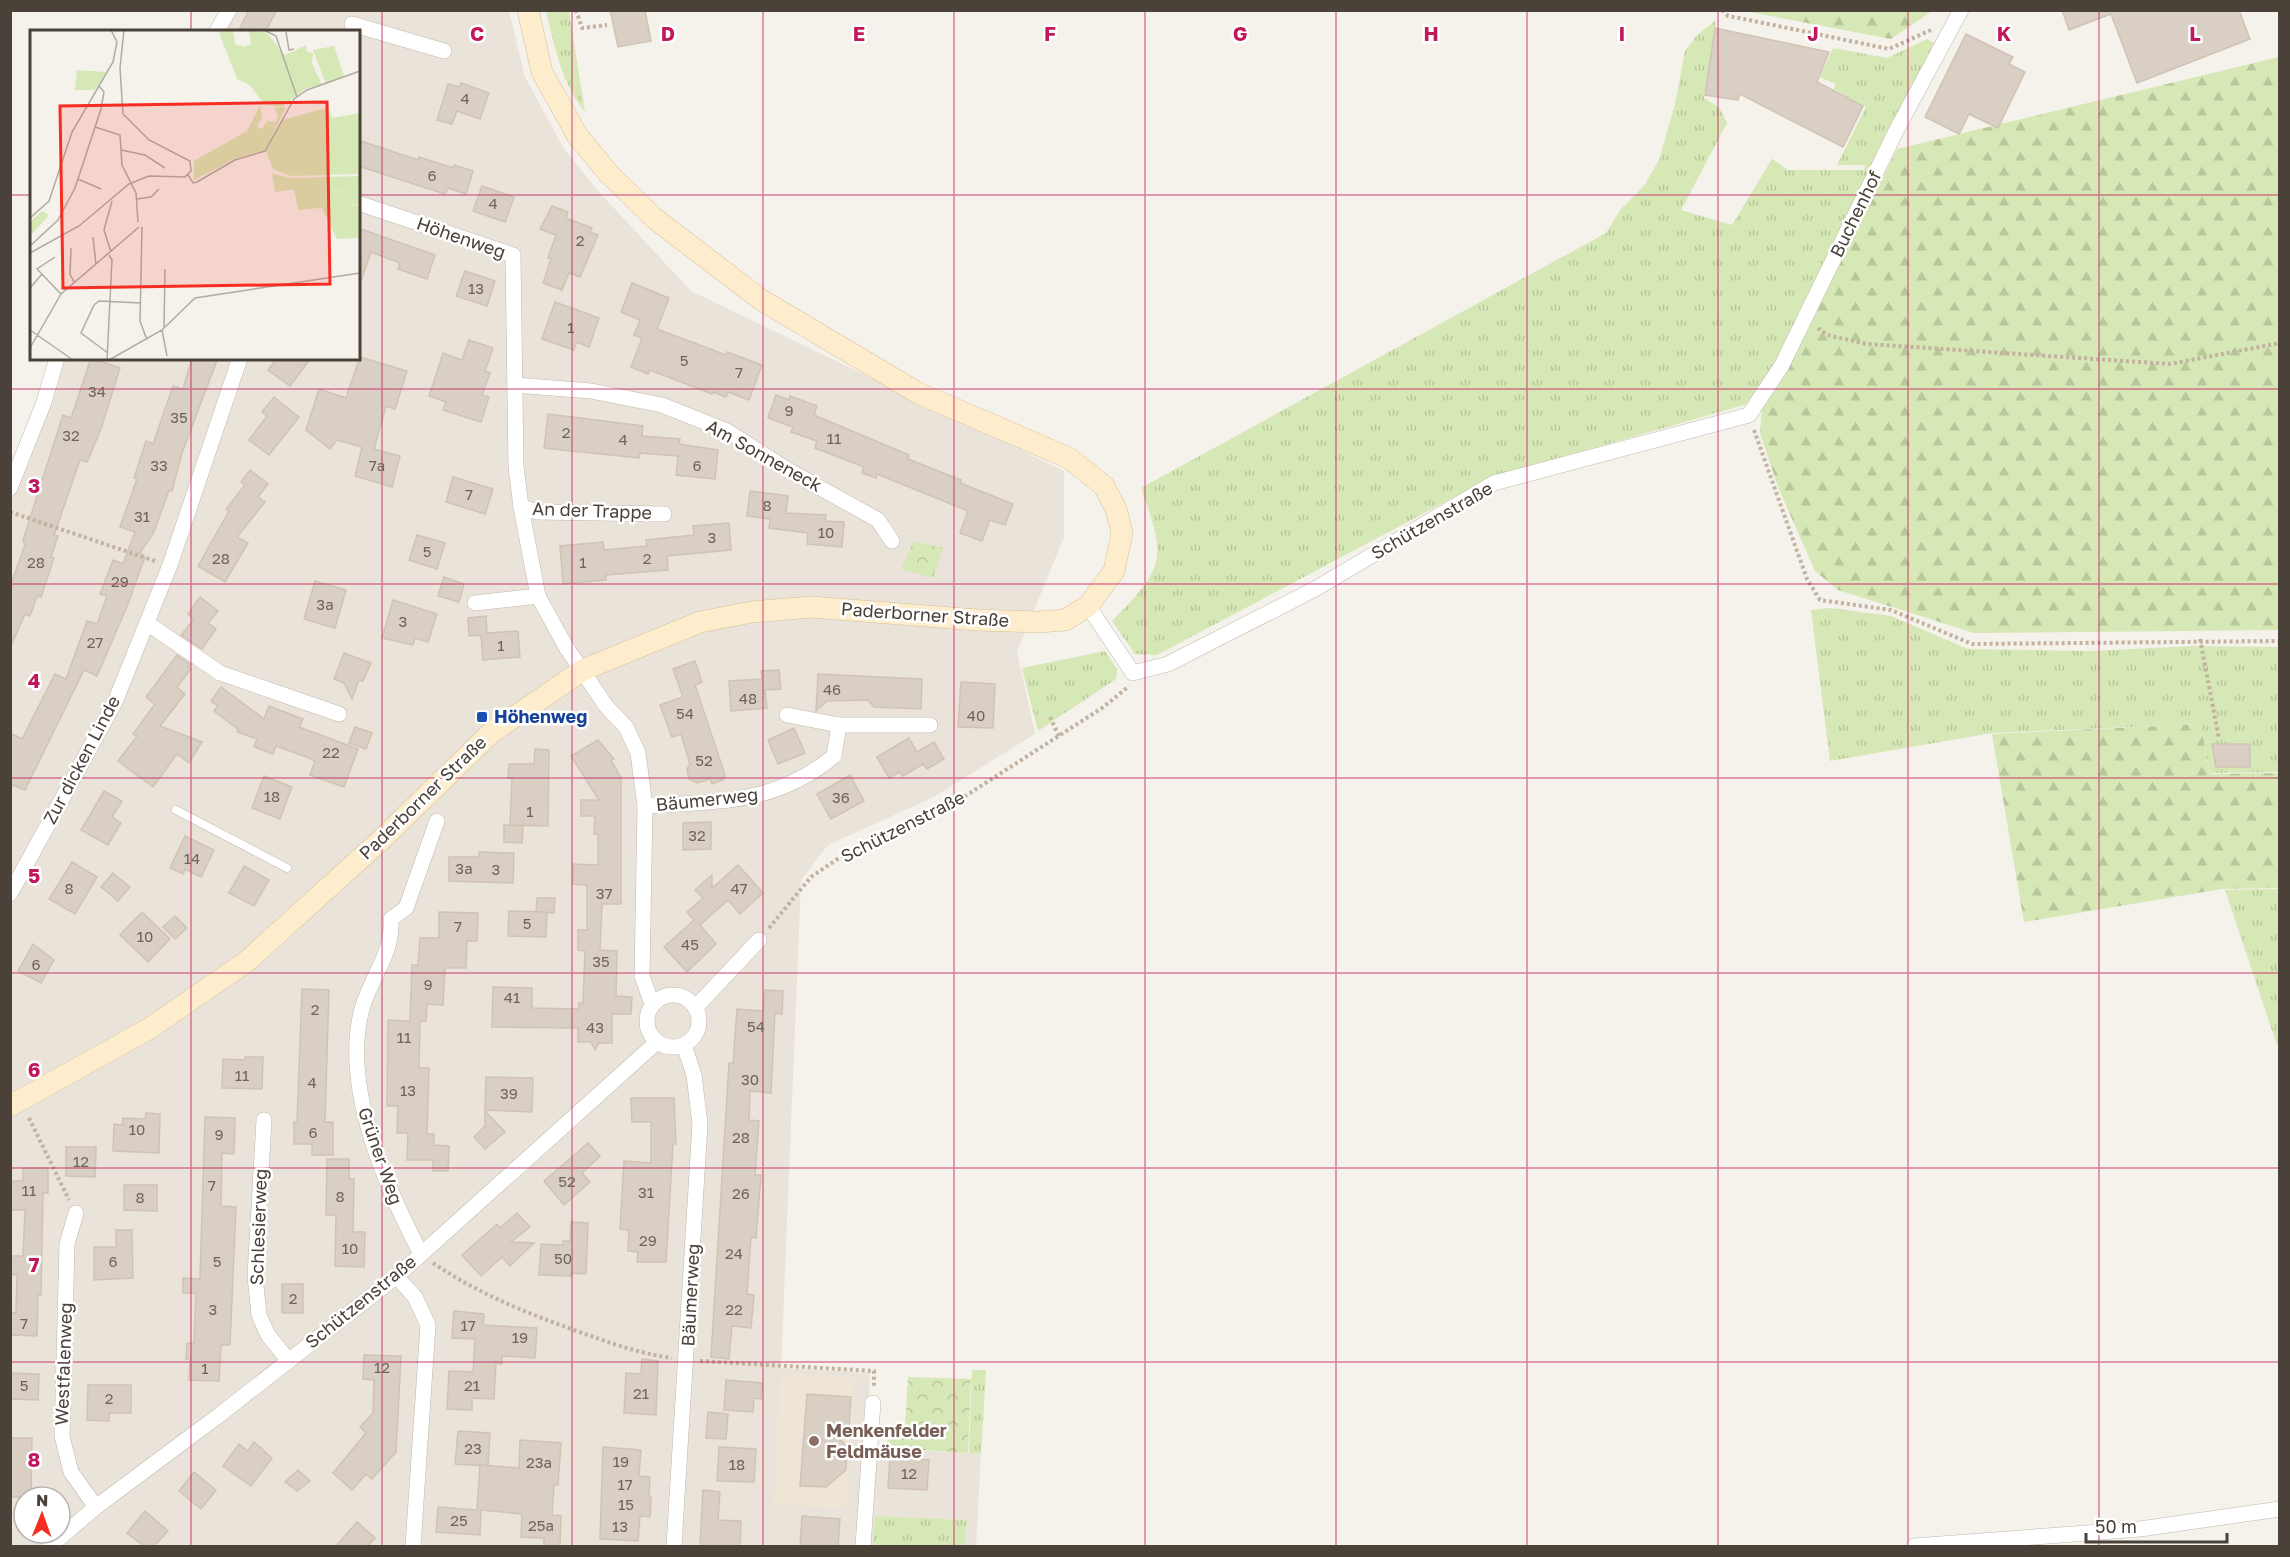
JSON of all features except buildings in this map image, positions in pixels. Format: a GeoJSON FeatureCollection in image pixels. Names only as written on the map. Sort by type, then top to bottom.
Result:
{"type":"FeatureCollection","features":[{"type":"Feature","properties":{"kind":"main road","name":"Paderborner Straße"},"geometry":{"type":"LineString","coordinates":[[16,1104],[150,1028],[246,962],[382,838],[492,732],[583,670],[700,622],[752,612],[811,607],[1039,622],[1065,620],[1088,606],[1114,571],[1122,533],[1116,509],[1104,486],[1069,458],[918,393],[760,299],[654,218],[608,173],[577,135],[542,72],[528,10]]}},
{"type":"Feature","properties":{"kind":"street"},"geometry":{"type":"LineString","coordinates":[[217,30],[229,10]]}},
{"type":"Feature","properties":{"kind":"street","name":"Buchenhof"},"geometry":{"type":"LineString","coordinates":[[1749,415],[1782,365],[1804,317],[1959,12]]}},
{"type":"Feature","properties":{"kind":"street"},"geometry":{"type":"LineString","coordinates":[[352,22],[444,51]]}},
{"type":"Feature","properties":{"kind":"street","name":"Höhenweg"},"geometry":{"type":"LineString","coordinates":[[360,204],[513,255],[516,467],[521,507],[538,596],[566,647],[583,670]]}},
{"type":"Feature","properties":{"kind":"street"},"geometry":{"type":"LineString","coordinates":[[10,488],[44,402],[56,360]]}},
{"type":"Feature","properties":{"kind":"street","name":"Zur dicken Linde"},"geometry":{"type":"LineString","coordinates":[[10,894],[115,702],[170,565],[239,360]]}},
{"type":"Feature","properties":{"kind":"street","name":"Am Sonneneck"},"geometry":{"type":"LineString","coordinates":[[515,385],[591,391],[662,405],[727,431],[788,470],[878,520],[892,541]]}},
{"type":"Feature","properties":{"kind":"street","name":"Schützenstraße"},"geometry":{"type":"LineString","coordinates":[[1133,673],[1168,664],[1315,588],[1494,483],[1749,415]]}},
{"type":"Feature","properties":{"kind":"street","name":"An der Trappe"},"geometry":{"type":"LineString","coordinates":[[521,507],[538,512],[664,514]]}},
{"type":"Feature","properties":{"kind":"street"},"geometry":{"type":"LineString","coordinates":[[475,603],[538,596]]}},
{"type":"Feature","properties":{"kind":"street"},"geometry":{"type":"LineString","coordinates":[[1088,606],[1133,673]]}},
{"type":"Feature","properties":{"kind":"street"},"geometry":{"type":"LineString","coordinates":[[147,622],[220,673],[339,714]]}},
{"type":"Feature","properties":{"kind":"street","name":"Bäumerweg"},"geometry":{"type":"LineString","coordinates":[[583,670],[606,706],[626,727],[638,753],[645,806],[642,976],[652,1004]]}},
{"type":"Feature","properties":{"kind":"street"},"geometry":{"type":"LineString","coordinates":[[787,714],[839,725],[930,726]]}},
{"type":"Feature","properties":{"kind":"street","name":"Bäumerweg"},"geometry":{"type":"LineString","coordinates":[[645,806],[742,799],[772,793],[816,770],[834,756],[839,725]]}},
{"type":"Feature","properties":{"kind":"street","name":"Grüner Weg"},"geometry":{"type":"LineString","coordinates":[[421,1254],[400,1215],[363,1113],[357,1065],[362,1010],[392,938],[391,919],[406,908],[430,849],[437,821]]}},
{"type":"Feature","properties":{"kind":"street"},"geometry":{"type":"LineString","coordinates":[[695,1008],[759,940]]}},
{"type":"Feature","properties":{"kind":"street"},"geometry":{"type":"LineString","coordinates":[[664,996],[679,996],[695,1008],[699,1020],[696,1032],[684,1045],[674,1047],[657,1042],[647,1028],[647,1018],[652,1004],[664,996]]}},
{"type":"Feature","properties":{"kind":"street","name":"Schützenstraße"},"geometry":{"type":"LineString","coordinates":[[50,1546],[96,1507],[396,1276],[657,1042]]}},
{"type":"Feature","properties":{"kind":"street","name":"Bäumerweg"},"geometry":{"type":"LineString","coordinates":[[674,1546],[700,1124],[694,1076],[684,1045]]}},
{"type":"Feature","properties":{"kind":"street","name":"Schlesierweg"},"geometry":{"type":"LineString","coordinates":[[264,1120],[255,1276],[259,1315],[268,1335],[288,1360]]}},
{"type":"Feature","properties":{"kind":"street","name":"Westfalenweg"},"geometry":{"type":"LineString","coordinates":[[76,1213],[67,1244],[62,1436],[71,1472],[96,1507]]}},
{"type":"Feature","properties":{"kind":"street"},"geometry":{"type":"LineString","coordinates":[[396,1276],[415,1297],[428,1325],[413,1546]]}},
{"type":"Feature","properties":{"kind":"street"},"geometry":{"type":"LineString","coordinates":[[863,1546],[873,1403]]}},
{"type":"Feature","properties":{"kind":"street"},"geometry":{"type":"LineString","coordinates":[[1914,1546],[2140,1529],[2280,1509]]}},
{"type":"Feature","properties":{"kind":"lane"},"geometry":{"type":"LineString","coordinates":[[176,810],[287,868]]}},
{"type":"Feature","properties":{"kind":"path"},"geometry":{"type":"LineString","coordinates":[[576,10],[582,28],[607,25]]}},
{"type":"Feature","properties":{"kind":"path"},"geometry":{"type":"LineString","coordinates":[[1722,10],[1728,16],[1889,49],[1918,38],[1959,12]]}},
{"type":"Feature","properties":{"kind":"path"},"geometry":{"type":"LineString","coordinates":[[1804,317],[1827,335],[1867,344],[2170,364],[2280,343]]}},
{"type":"Feature","properties":{"kind":"path"},"geometry":{"type":"LineString","coordinates":[[1749,415],[1807,579],[1820,600],[1891,610],[1972,644],[2200,639],[2280,641]]}},
{"type":"Feature","properties":{"kind":"path"},"geometry":{"type":"LineString","coordinates":[[10,512],[155,561]]}},
{"type":"Feature","properties":{"kind":"path"},"geometry":{"type":"LineString","coordinates":[[2200,639],[2219,739]]}},
{"type":"Feature","properties":{"kind":"path","name":"Schützenstraße"},"geometry":{"type":"LineString","coordinates":[[759,940],[811,878],[838,858],[942,811],[1059,736],[1127,689],[1133,673]]}},
{"type":"Feature","properties":{"kind":"path"},"geometry":{"type":"LineString","coordinates":[[1050,717],[1059,736]]}},
{"type":"Feature","properties":{"kind":"path"},"geometry":{"type":"LineString","coordinates":[[16,1104],[76,1213]]}},
{"type":"Feature","properties":{"kind":"path"},"geometry":{"type":"LineString","coordinates":[[421,1254],[468,1287],[531,1315],[638,1353],[687,1360],[874,1371],[873,1403]]}},
{"type":"Feature","properties":{"kind":"shaded area"},"geometry":{"type":"Polygon","coordinates":[[[236,10],[509,11],[525,77],[564,149],[598,191],[691,291],[1064,471],[1064,537],[1017,652],[1035,734],[932,798],[828,845],[801,880],[781,1368],[870,1373],[867,1447],[981,1454],[976,1546],[965,1546],[967,1520],[875,1516],[873,1546],[11,1546],[10,504],[63,360],[360,360],[360,30],[223,30],[236,10]]]}},
{"type":"Feature","properties":{"kind":"shaded area","name":"Menkenfelder Feldmäuse"},"geometry":{"type":"Polygon","coordinates":[[[781,1374],[854,1378],[846,1509],[773,1505],[781,1374]]]}},
{"type":"Feature","properties":{"kind":"green space"},"geometry":{"type":"Polygon","coordinates":[[[546,11],[569,11],[585,112],[565,77],[546,11]]]}},
{"type":"Feature","properties":{"kind":"green space"},"geometry":{"type":"Polygon","coordinates":[[[1744,11],[1932,11],[1891,39],[1744,11]]]}},
{"type":"Feature","properties":{"kind":"green space"},"geometry":{"type":"Polygon","coordinates":[[[1716,20],[1704,98],[1719,107],[1727,123],[1681,210],[1732,225],[1772,159],[1788,170],[1864,170],[1865,165],[1837,165],[1866,107],[1833,89],[1836,84],[1820,77],[1833,48],[1887,58],[1927,39],[1934,43],[1808,307],[1751,403],[1492,477],[1157,655],[1135,654],[1112,621],[1143,588],[1156,561],[1155,532],[1141,488],[1606,233],[1621,209],[1644,186],[1659,160],[1675,104],[1685,51],[1697,35],[1716,20]]]}},
{"type":"Feature","properties":{"kind":"green space"},"geometry":{"type":"Polygon","coordinates":[[[2279,57],[2279,630],[1974,633],[1838,590],[1815,571],[1778,487],[1760,433],[1762,409],[1805,335],[1897,149],[2279,57]]]}},
{"type":"Feature","properties":{"kind":"green space"},"geometry":{"type":"Polygon","coordinates":[[[914,541],[943,548],[933,578],[901,569],[914,541]]]}},
{"type":"Feature","properties":{"kind":"green space"},"geometry":{"type":"Polygon","coordinates":[[[1830,608],[1891,616],[1968,649],[2091,651],[2195,646],[2279,647],[2279,772],[2210,773],[2201,724],[1992,733],[1830,761],[1811,610],[1830,608]]]}},
{"type":"Feature","properties":{"kind":"green space"},"geometry":{"type":"Polygon","coordinates":[[[1105,651],[1117,669],[1116,679],[1038,731],[1022,668],[1105,651]]]}},
{"type":"Feature","properties":{"kind":"green space"},"geometry":{"type":"Polygon","coordinates":[[[2201,724],[2210,774],[2279,773],[2279,888],[2222,889],[2024,922],[1992,734],[2201,724]]]}},
{"type":"Feature","properties":{"kind":"green space"},"geometry":{"type":"Polygon","coordinates":[[[2279,889],[2280,1045],[2277,1045],[2225,890],[2279,889]]]}},
{"type":"Feature","properties":{"kind":"green space"},"geometry":{"type":"Polygon","coordinates":[[[972,1370],[986,1370],[981,1454],[969,1453],[972,1370]]]}},
{"type":"Feature","properties":{"kind":"green space"},"geometry":{"type":"Polygon","coordinates":[[[908,1377],[971,1379],[968,1453],[879,1447],[905,1429],[908,1377]]]}},
{"type":"Feature","properties":{"kind":"green space"},"geometry":{"type":"Polygon","coordinates":[[[875,1516],[967,1520],[965,1546],[873,1546],[875,1516]]]}},
{"type":"Feature","properties":{"kind":"place","name":"Höhenweg"},"geometry":{"type":"Point","coordinates":[482,717]}},
{"type":"Feature","properties":{"kind":"place","name":"Menkenfelder Feldmäuse"},"geometry":{"type":"Point","coordinates":[814,1441]}}]}
